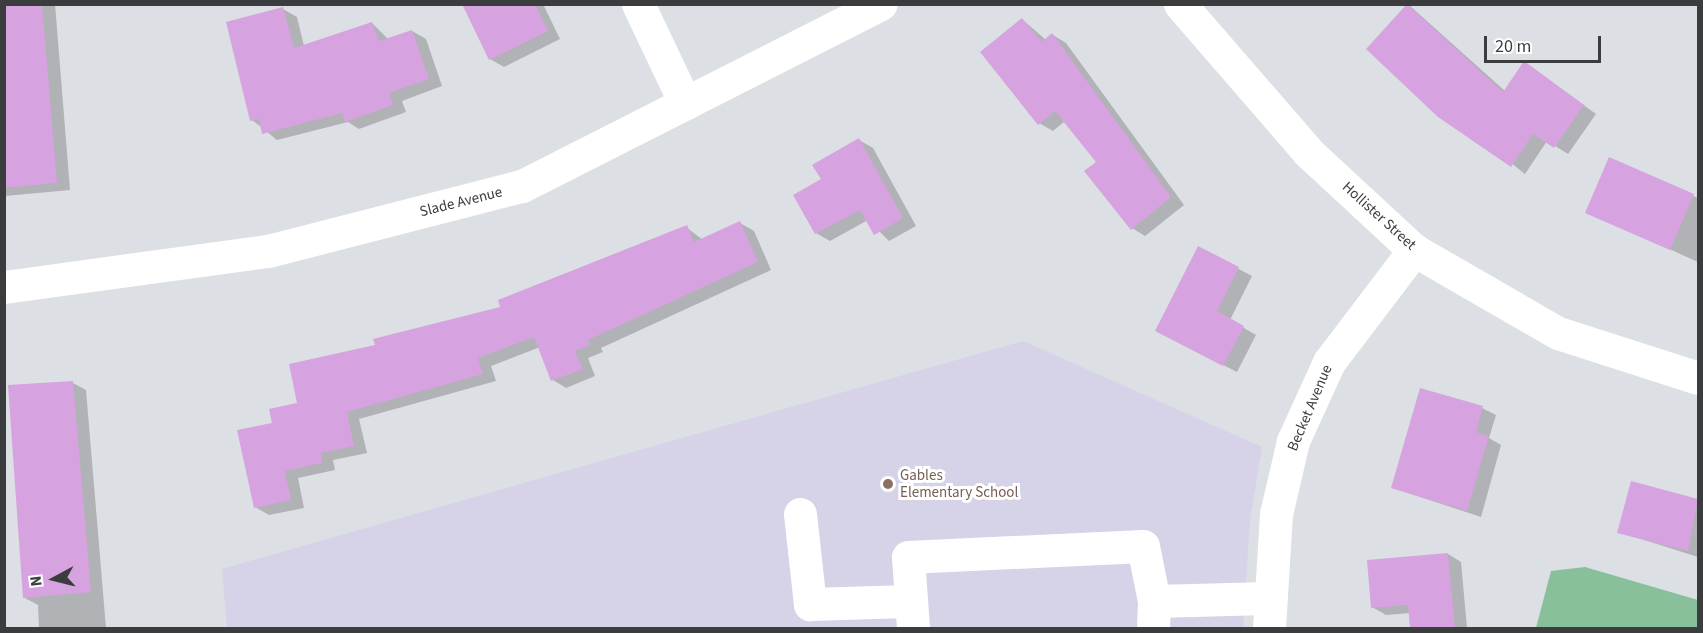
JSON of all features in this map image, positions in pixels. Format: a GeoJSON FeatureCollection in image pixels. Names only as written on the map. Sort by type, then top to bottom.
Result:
{"type":"FeatureCollection","features":[{"type":"Feature","properties":{"kind":"street"},"geometry":{"type":"LineString","coordinates":[[638,4],[685,103]]}},
{"type":"Feature","properties":{"kind":"street","name":"Slade Avenue"},"geometry":{"type":"LineString","coordinates":[[4,287],[268,251],[522,186],[880,4]]}},
{"type":"Feature","properties":{"kind":"street","name":"Hollister Street"},"geometry":{"type":"LineString","coordinates":[[1180,4],[1308,152],[1414,249],[1558,333],[1698,378]]}},
{"type":"Feature","properties":{"kind":"street","name":"Becket Avenue"},"geometry":{"type":"LineString","coordinates":[[1269,613],[1276,514],[1293,441],[1329,362],[1414,249]]}},
{"type":"Feature","properties":{"kind":"street"},"geometry":{"type":"LineString","coordinates":[[800,514],[812,616],[910,615],[908,557],[1143,546],[1154,615],[1269,613]]}},
{"type":"Feature","properties":{"kind":"shaded area","name":"Gables Elementary School"},"geometry":{"type":"Polygon","coordinates":[[[1023,341],[1262,447],[1250,520],[1243,628],[227,628],[222,569],[1023,341]]]}},
{"type":"Feature","properties":{"kind":"green space"},"geometry":{"type":"Polygon","coordinates":[[[1585,567],[1698,600],[1698,628],[1536,628],[1551,571],[1585,567]]]}},
{"type":"Feature","properties":{"kind":"building"},"geometry":{"type":"Polygon","coordinates":[[[4,4],[42,4],[57,183],[4,188],[4,4]]]}},
{"type":"Feature","properties":{"kind":"building"},"geometry":{"type":"Polygon","coordinates":[[[462,4],[535,4],[548,31],[489,60],[462,4]]]}},
{"type":"Feature","properties":{"kind":"building"},"geometry":{"type":"Polygon","coordinates":[[[1407,4],[1503,92],[1524,61],[1584,105],[1554,148],[1533,134],[1511,167],[1438,117],[1366,49],[1407,4]]]}},
{"type":"Feature","properties":{"kind":"building"},"geometry":{"type":"Polygon","coordinates":[[[283,7],[294,48],[372,22],[379,41],[412,30],[429,79],[389,93],[393,105],[345,122],[342,113],[262,134],[259,119],[250,121],[226,22],[283,7]]]}},
{"type":"Feature","properties":{"kind":"building"},"geometry":{"type":"Polygon","coordinates":[[[1022,18],[1042,42],[1052,33],[1171,197],[1131,230],[1084,171],[1096,162],[1055,111],[1038,125],[980,52],[1022,18]]]}},
{"type":"Feature","properties":{"kind":"building"},"geometry":{"type":"Polygon","coordinates":[[[859,138],[903,218],[874,235],[860,210],[815,234],[793,195],[821,179],[812,165],[859,138]]]}},
{"type":"Feature","properties":{"kind":"building"},"geometry":{"type":"Polygon","coordinates":[[[1609,157],[1694,194],[1670,250],[1585,213],[1609,157]]]}},
{"type":"Feature","properties":{"kind":"building"},"geometry":{"type":"Polygon","coordinates":[[[740,221],[758,262],[588,340],[590,345],[575,351],[583,369],[551,381],[534,337],[478,358],[483,374],[347,412],[354,446],[321,453],[322,463],[285,471],[291,500],[254,508],[237,430],[272,423],[269,409],[297,403],[289,364],[375,345],[373,339],[500,307],[498,300],[687,225],[694,242],[740,221]]]}},
{"type":"Feature","properties":{"kind":"building"},"geometry":{"type":"Polygon","coordinates":[[[1198,246],[1239,267],[1217,311],[1244,326],[1223,366],[1155,331],[1198,246]]]}},
{"type":"Feature","properties":{"kind":"building"},"geometry":{"type":"Polygon","coordinates":[[[73,381],[91,592],[23,598],[8,385],[73,381]]]}},
{"type":"Feature","properties":{"kind":"building"},"geometry":{"type":"Polygon","coordinates":[[[1420,388],[1483,406],[1476,432],[1489,436],[1467,511],[1391,488],[1420,388]]]}},
{"type":"Feature","properties":{"kind":"building"},"geometry":{"type":"Polygon","coordinates":[[[1631,481],[1698,499],[1688,551],[1617,533],[1631,481]]]}},
{"type":"Feature","properties":{"kind":"building"},"geometry":{"type":"Polygon","coordinates":[[[1448,553],[1455,628],[1410,628],[1408,605],[1371,608],[1367,560],[1448,553]]]}},
{"type":"Feature","properties":{"kind":"place","name":"Gables Elementary School"},"geometry":{"type":"Point","coordinates":[888,484]}}]}
